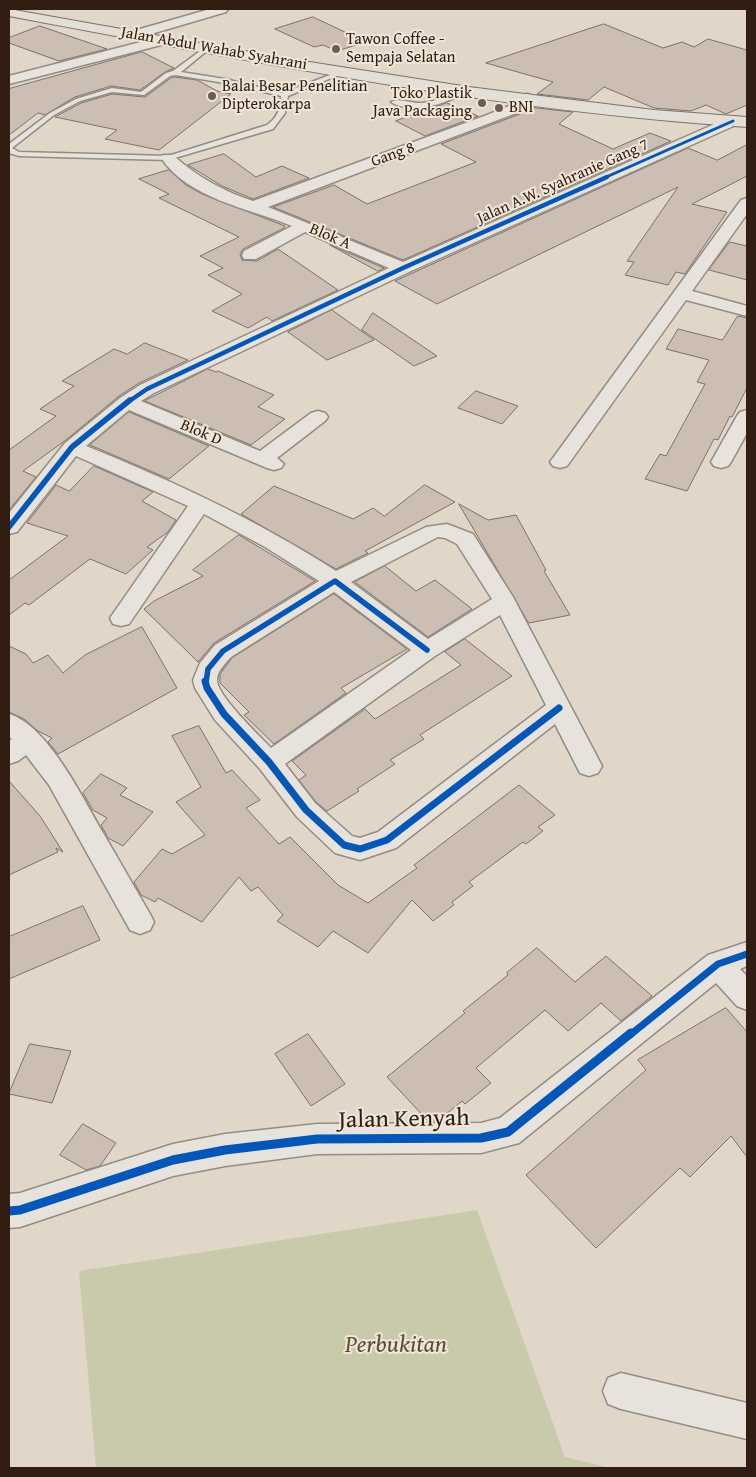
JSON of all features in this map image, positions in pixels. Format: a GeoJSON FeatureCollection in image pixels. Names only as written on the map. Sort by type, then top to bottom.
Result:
{"type":"FeatureCollection","features":[{"type":"Feature","properties":{"kind":"highway","name":"Jalan Abdul Wahab Syahrani"},"geometry":{"type":"LineString","coordinates":[[9,12],[207,48],[464,90],[591,107],[740,121]]}},
{"type":"Feature","properties":{"kind":"street"},"geometry":{"type":"LineString","coordinates":[[134,35],[222,9]]}},
{"type":"Feature","properties":{"kind":"street"},"geometry":{"type":"LineString","coordinates":[[9,80],[164,40]]}},
{"type":"Feature","properties":{"kind":"street","name":"Gang 8"},"geometry":{"type":"LineString","coordinates":[[255,206],[492,118],[514,109],[528,98]]}},
{"type":"Feature","properties":{"kind":"street","name":"Jalan A.W. Syahranie Gang 7"},"geometry":{"type":"LineString","coordinates":[[9,527],[72,447],[127,402],[164,380],[403,268],[740,121]]}},
{"type":"Feature","properties":{"kind":"street","name":"Blok A"},"geometry":{"type":"LineString","coordinates":[[168,158],[178,170],[198,185],[255,206],[403,268]]}},
{"type":"Feature","properties":{"kind":"street"},"geometry":{"type":"LineString","coordinates":[[560,462],[747,203]]}},
{"type":"Feature","properties":{"kind":"street"},"geometry":{"type":"LineString","coordinates":[[250,255],[304,226]]}},
{"type":"Feature","properties":{"kind":"street"},"geometry":{"type":"LineString","coordinates":[[682,294],[747,311]]}},
{"type":"Feature","properties":{"kind":"street","name":"Blok D"},"geometry":{"type":"LineString","coordinates":[[127,402],[268,461],[318,417]]}},
{"type":"Feature","properties":{"kind":"street"},"geometry":{"type":"LineString","coordinates":[[721,462],[747,416]]}},
{"type":"Feature","properties":{"kind":"street"},"geometry":{"type":"LineString","coordinates":[[72,447],[126,469],[200,504],[301,557],[426,650]]}},
{"type":"Feature","properties":{"kind":"street"},"geometry":{"type":"LineString","coordinates":[[121,618],[200,504]]}},
{"type":"Feature","properties":{"kind":"street"},"geometry":{"type":"LineString","coordinates":[[559,708],[387,840],[360,849],[344,845],[306,810],[269,762],[224,714],[207,688],[205,680],[208,669],[223,651],[335,581],[428,533],[444,529],[450,530],[465,539],[504,602],[559,708],[589,766]]}},
{"type":"Feature","properties":{"kind":"street"},"geometry":{"type":"LineString","coordinates":[[269,762],[426,650],[504,602]]}},
{"type":"Feature","properties":{"kind":"street"},"geometry":{"type":"LineString","coordinates":[[9,724],[19,747],[58,778],[140,922]]}},
{"type":"Feature","properties":{"kind":"street","name":"Jalan Kenyah"},"geometry":{"type":"LineString","coordinates":[[9,1211],[20,1210],[174,1160],[225,1150],[318,1139],[481,1138],[508,1132],[718,964],[747,954]]}},
{"type":"Feature","properties":{"kind":"street"},"geometry":{"type":"LineString","coordinates":[[718,964],[747,997]]}},
{"type":"Feature","properties":{"kind":"street"},"geometry":{"type":"LineString","coordinates":[[621,1391],[747,1421]]}},
{"type":"Feature","properties":{"kind":"lane"},"geometry":{"type":"LineString","coordinates":[[175,73],[207,48]]}},
{"type":"Feature","properties":{"kind":"lane"},"geometry":{"type":"LineString","coordinates":[[284,95],[282,113],[270,127],[168,158],[20,154],[12,152],[9,148],[52,114],[78,100],[112,90],[142,94],[168,74],[175,73],[225,81],[284,95],[345,71]]}},
{"type":"Feature","properties":{"kind":"lane"},"geometry":{"type":"LineString","coordinates":[[394,102],[416,107],[426,106],[464,90]]}},
{"type":"Feature","properties":{"kind":"green space","name":"Perbukitan"},"geometry":{"type":"Polygon","coordinates":[[[477,1210],[565,1457],[610,1468],[96,1468],[79,1271],[477,1210]]]}},
{"type":"Feature","properties":{"kind":"building"},"geometry":{"type":"Polygon","coordinates":[[[313,17],[366,42],[337,51],[323,45],[314,47],[275,29],[313,17]]]}},
{"type":"Feature","properties":{"kind":"building"},"geometry":{"type":"Polygon","coordinates":[[[604,24],[663,48],[682,42],[694,47],[708,39],[747,50],[747,105],[726,114],[706,105],[691,111],[654,108],[604,87],[588,100],[537,94],[553,82],[486,63],[604,24]]]}},
{"type":"Feature","properties":{"kind":"building"},"geometry":{"type":"Polygon","coordinates":[[[40,26],[107,49],[59,61],[9,43],[9,38],[40,26]]]}},
{"type":"Feature","properties":{"kind":"building"},"geometry":{"type":"Polygon","coordinates":[[[142,52],[174,68],[165,72],[140,90],[111,86],[75,97],[45,115],[38,113],[9,135],[9,89],[142,52]]]}},
{"type":"Feature","properties":{"kind":"building"},"geometry":{"type":"Polygon","coordinates":[[[175,77],[197,80],[217,91],[231,94],[159,150],[105,139],[117,130],[55,117],[81,103],[112,94],[145,97],[175,77]]]}},
{"type":"Feature","properties":{"kind":"building"},"geometry":{"type":"Polygon","coordinates":[[[447,103],[478,116],[425,136],[396,121],[447,103]]]}},
{"type":"Feature","properties":{"kind":"building"},"geometry":{"type":"Polygon","coordinates":[[[528,107],[573,112],[559,124],[613,149],[650,133],[671,141],[403,260],[273,207],[334,185],[367,204],[476,162],[441,144],[520,114],[528,107]]]}},
{"type":"Feature","properties":{"kind":"building"},"geometry":{"type":"Polygon","coordinates":[[[747,145],[747,176],[692,204],[727,212],[685,274],[676,272],[668,285],[625,275],[634,262],[627,261],[678,187],[437,304],[395,281],[688,148],[717,160],[747,145]]]}},
{"type":"Feature","properties":{"kind":"building"},"geometry":{"type":"Polygon","coordinates":[[[224,154],[256,177],[282,166],[309,178],[253,199],[222,186],[188,165],[224,154]]]}},
{"type":"Feature","properties":{"kind":"building"},"geometry":{"type":"Polygon","coordinates":[[[169,170],[186,185],[202,194],[285,226],[243,249],[240,254],[242,260],[257,261],[278,249],[338,290],[272,321],[267,317],[248,328],[212,311],[242,294],[208,275],[223,268],[200,256],[239,237],[159,198],[169,194],[139,179],[169,170]]]}},
{"type":"Feature","properties":{"kind":"building"},"geometry":{"type":"Polygon","coordinates":[[[730,242],[747,246],[747,280],[709,270],[730,242]]]}},
{"type":"Feature","properties":{"kind":"building"},"geometry":{"type":"Polygon","coordinates":[[[330,245],[384,268],[378,271],[330,245]]]}},
{"type":"Feature","properties":{"kind":"building"},"geometry":{"type":"Polygon","coordinates":[[[332,310],[374,340],[327,360],[288,332],[332,310]]]}},
{"type":"Feature","properties":{"kind":"building"},"geometry":{"type":"Polygon","coordinates":[[[373,313],[437,356],[414,366],[362,330],[373,313]]]}},
{"type":"Feature","properties":{"kind":"building"},"geometry":{"type":"Polygon","coordinates":[[[738,316],[747,318],[747,388],[732,417],[730,416],[718,440],[714,439],[687,491],[645,479],[660,454],[666,456],[705,384],[697,382],[709,360],[666,349],[678,329],[722,340],[738,316]]]}},
{"type":"Feature","properties":{"kind":"building"},"geometry":{"type":"Polygon","coordinates":[[[145,343],[188,360],[139,383],[119,396],[66,440],[23,471],[36,477],[9,510],[9,450],[56,416],[40,409],[74,386],[62,381],[114,349],[127,354],[145,343]]]}},
{"type":"Feature","properties":{"kind":"building"},"geometry":{"type":"Polygon","coordinates":[[[208,369],[218,371],[274,395],[258,407],[285,419],[251,445],[145,401],[208,369]]]}},
{"type":"Feature","properties":{"kind":"building"},"geometry":{"type":"Polygon","coordinates":[[[476,391],[518,406],[502,424],[458,408],[476,391]]]}},
{"type":"Feature","properties":{"kind":"building"},"geometry":{"type":"Polygon","coordinates":[[[129,412],[209,446],[169,479],[90,445],[129,412]]]}},
{"type":"Feature","properties":{"kind":"building"},"geometry":{"type":"Polygon","coordinates":[[[94,466],[153,492],[142,501],[176,520],[168,532],[147,547],[153,550],[126,574],[90,559],[29,605],[25,603],[9,615],[9,580],[68,536],[27,523],[56,485],[69,491],[94,466]]]}},
{"type":"Feature","properties":{"kind":"building"},"geometry":{"type":"Polygon","coordinates":[[[425,485],[455,502],[365,551],[368,553],[336,569],[241,514],[274,486],[353,519],[373,508],[384,516],[425,485]]]}},
{"type":"Feature","properties":{"kind":"building"},"geometry":{"type":"Polygon","coordinates":[[[459,504],[488,520],[516,515],[546,570],[544,571],[570,615],[529,623],[459,504]]]}},
{"type":"Feature","properties":{"kind":"building"},"geometry":{"type":"Polygon","coordinates":[[[239,535],[315,581],[214,643],[198,662],[144,609],[154,601],[203,576],[193,570],[239,535]]]}},
{"type":"Feature","properties":{"kind":"building"},"geometry":{"type":"Polygon","coordinates":[[[385,566],[416,591],[435,580],[472,609],[428,637],[355,582],[385,566]]]}},
{"type":"Feature","properties":{"kind":"building"},"geometry":{"type":"Polygon","coordinates":[[[334,594],[407,649],[341,688],[346,693],[274,744],[244,715],[249,712],[220,683],[220,674],[232,658],[334,594]]]}},
{"type":"Feature","properties":{"kind":"building"},"geometry":{"type":"Polygon","coordinates":[[[142,627],[177,688],[58,754],[48,742],[52,738],[38,731],[24,719],[9,712],[9,646],[26,654],[33,663],[48,655],[63,673],[85,655],[142,627]]]}},
{"type":"Feature","properties":{"kind":"building"},"geometry":{"type":"Polygon","coordinates":[[[465,639],[512,676],[420,735],[424,739],[390,760],[395,764],[357,789],[359,791],[327,811],[316,802],[299,780],[306,775],[292,761],[365,709],[375,719],[461,665],[445,652],[465,639]]]}},
{"type":"Feature","properties":{"kind":"building"},"geometry":{"type":"Polygon","coordinates":[[[199,726],[226,773],[232,770],[260,800],[246,808],[279,844],[290,837],[338,885],[368,903],[417,868],[414,865],[519,785],[555,815],[538,827],[543,831],[526,844],[523,842],[469,882],[473,886],[452,902],[454,905],[433,921],[412,900],[368,953],[333,931],[318,947],[277,921],[283,915],[258,887],[251,891],[239,877],[202,922],[158,898],[155,902],[141,895],[134,882],[162,849],[172,854],[205,835],[176,802],[201,787],[172,736],[199,726]]]}},
{"type":"Feature","properties":{"kind":"building"},"geometry":{"type":"Polygon","coordinates":[[[101,774],[127,788],[120,795],[153,812],[123,846],[108,838],[101,825],[107,818],[93,810],[83,793],[101,774]]]}},
{"type":"Feature","properties":{"kind":"building"},"geometry":{"type":"Polygon","coordinates":[[[9,781],[40,816],[63,852],[56,848],[58,852],[9,875],[9,781]]]}},
{"type":"Feature","properties":{"kind":"building"},"geometry":{"type":"Polygon","coordinates":[[[83,906],[100,940],[9,979],[9,937],[83,906]]]}},
{"type":"Feature","properties":{"kind":"building"},"geometry":{"type":"Polygon","coordinates":[[[537,948],[575,982],[606,956],[652,996],[621,1021],[601,1003],[568,1031],[545,1010],[476,1068],[491,1083],[465,1104],[462,1101],[438,1121],[428,1121],[387,1077],[465,1013],[463,1011],[508,975],[507,973],[537,948]]]}},
{"type":"Feature","properties":{"kind":"building"},"geometry":{"type":"Polygon","coordinates":[[[726,1008],[747,1032],[747,1157],[731,1136],[690,1177],[680,1168],[596,1248],[526,1175],[646,1070],[638,1060],[726,1008]]]}},
{"type":"Feature","properties":{"kind":"building"},"geometry":{"type":"Polygon","coordinates":[[[308,1034],[345,1084],[311,1106],[275,1054],[308,1034]]]}},
{"type":"Feature","properties":{"kind":"building"},"geometry":{"type":"Polygon","coordinates":[[[30,1044],[71,1051],[52,1103],[9,1094],[30,1044]]]}},
{"type":"Feature","properties":{"kind":"building"},"geometry":{"type":"Polygon","coordinates":[[[83,1124],[116,1143],[100,1166],[86,1170],[60,1155],[83,1124]]]}},
{"type":"Feature","properties":{"kind":"cycle path"},"geometry":{"type":"LineString","coordinates":[[9,527],[72,447],[127,402],[147,389],[403,268],[733,121]]}},
{"type":"Feature","properties":{"kind":"cycle path"},"geometry":{"type":"LineString","coordinates":[[427,650],[335,581],[223,651],[208,669],[205,680],[207,688],[224,714],[269,762],[306,810],[344,845],[360,849],[387,840],[559,708]]}},
{"type":"Feature","properties":{"kind":"cycle path"},"geometry":{"type":"LineString","coordinates":[[9,1211],[20,1210],[173,1160],[225,1150],[317,1139],[481,1138],[508,1132],[718,964],[747,954]]}},
{"type":"Feature","properties":{"kind":"place","name":"Tawon Coffee - Sempaja Selatan"},"geometry":{"type":"Point","coordinates":[336,49]}},
{"type":"Feature","properties":{"kind":"place","name":"Balai Besar Penelitian Dipterokarpa"},"geometry":{"type":"Point","coordinates":[212,96]}},
{"type":"Feature","properties":{"kind":"place","name":"Toko Plastik Java Packaging"},"geometry":{"type":"Point","coordinates":[482,103]}},
{"type":"Feature","properties":{"kind":"place","name":"BNI"},"geometry":{"type":"Point","coordinates":[499,108]}}]}
